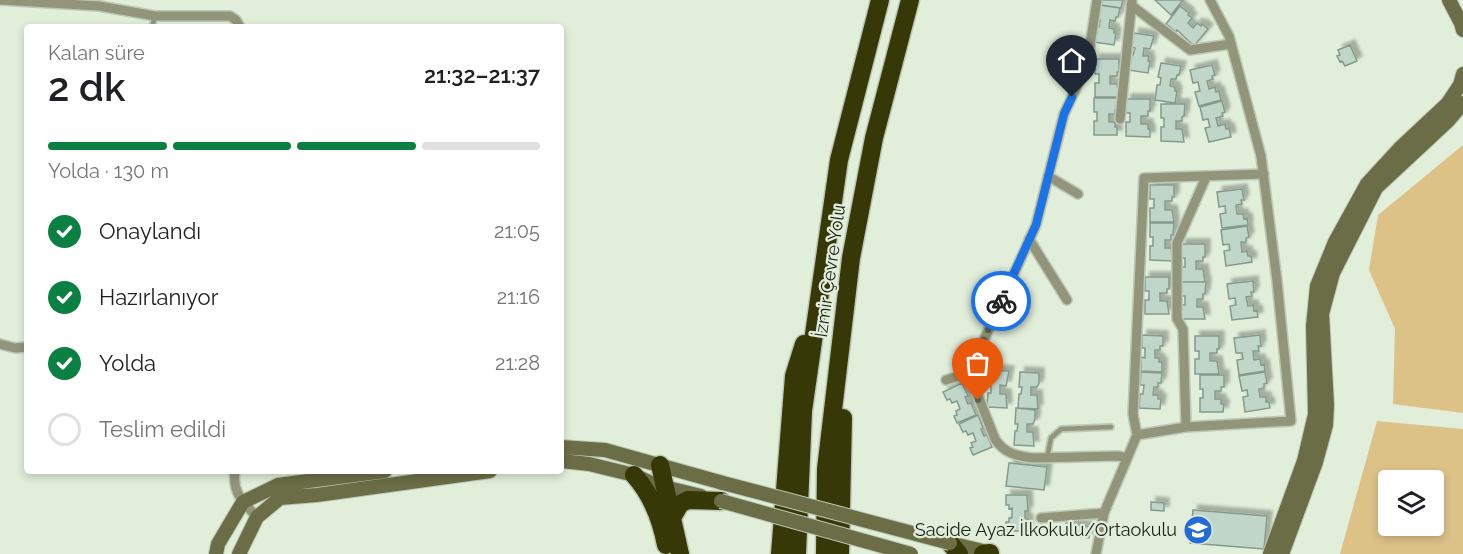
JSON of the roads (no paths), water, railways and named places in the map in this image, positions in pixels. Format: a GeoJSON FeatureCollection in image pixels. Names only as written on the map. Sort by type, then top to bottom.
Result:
{"type":"FeatureCollection","features":[{"type":"Feature","properties":{"kind":"highway","name":"İzmir Çevre Yolu"},"geometry":{"type":"LineString","coordinates":[[797,554],[803,411],[839,160],[880,0]]}},
{"type":"Feature","properties":{"kind":"highway","name":"İzmir Çevre Yolu"},"geometry":{"type":"LineString","coordinates":[[825,554],[826,469],[851,258],[874,138],[910,0]]}},
{"type":"Feature","properties":{"kind":"highway"},"geometry":{"type":"LineString","coordinates":[[780,554],[794,376],[820,294]]}},
{"type":"Feature","properties":{"kind":"highway"},"geometry":{"type":"LineString","coordinates":[[840,554],[846,298]]}},
{"type":"Feature","properties":{"kind":"highway"},"geometry":{"type":"LineString","coordinates":[[660,465],[667,522],[668,554]]}},
{"type":"Feature","properties":{"kind":"highway"},"geometry":{"type":"LineString","coordinates":[[634,475],[667,522],[680,554]]}},
{"type":"Feature","properties":{"kind":"highway"},"geometry":{"type":"LineString","coordinates":[[667,522],[680,504],[688,500],[721,501]]}},
{"type":"Feature","properties":{"kind":"street"},"geometry":{"type":"LineString","coordinates":[[0,0],[99,6],[155,16],[230,16],[238,24]]}},
{"type":"Feature","properties":{"kind":"street"},"geometry":{"type":"LineString","coordinates":[[1097,0],[1087,64],[1064,114],[1036,225],[969,373],[1000,448],[1020,456],[1047,458],[1118,456],[1127,458]]}},
{"type":"Feature","properties":{"kind":"street"},"geometry":{"type":"LineString","coordinates":[[1137,435],[1186,427],[1291,421],[1261,156],[1232,44],[1210,0]]}},
{"type":"Feature","properties":{"kind":"street"},"geometry":{"type":"LineString","coordinates":[[1449,0],[1463,30]]}},
{"type":"Feature","properties":{"kind":"street"},"geometry":{"type":"LineString","coordinates":[[1458,0],[1463,10]]}},
{"type":"Feature","properties":{"kind":"street"},"geometry":{"type":"LineString","coordinates":[[1131,2],[1191,50],[1232,44]]}},
{"type":"Feature","properties":{"kind":"street"},"geometry":{"type":"LineString","coordinates":[[1120,119],[1131,2]]}},
{"type":"Feature","properties":{"kind":"street"},"geometry":{"type":"LineString","coordinates":[[1270,554],[1304,461],[1315,414],[1313,326],[1317,286],[1335,242],[1367,184],[1401,147],[1448,103],[1462,80]]}},
{"type":"Feature","properties":{"kind":"street"},"geometry":{"type":"LineString","coordinates":[[1282,554],[1316,462],[1326,425],[1322,314],[1333,273],[1376,188],[1448,121],[1463,103]]}},
{"type":"Feature","properties":{"kind":"street"},"geometry":{"type":"LineString","coordinates":[[1448,121],[1463,118]]}},
{"type":"Feature","properties":{"kind":"street"},"geometry":{"type":"LineString","coordinates":[[1096,554],[1104,513],[1137,435],[1133,414],[1144,178],[1264,174]]}},
{"type":"Feature","properties":{"kind":"street"},"geometry":{"type":"LineString","coordinates":[[1048,177],[1078,194]]}},
{"type":"Feature","properties":{"kind":"street"},"geometry":{"type":"LineString","coordinates":[[1186,427],[1183,329],[1177,319],[1177,243],[1206,177]]}},
{"type":"Feature","properties":{"kind":"street"},"geometry":{"type":"LineString","coordinates":[[1029,239],[1067,300]]}},
{"type":"Feature","properties":{"kind":"street"},"geometry":{"type":"LineString","coordinates":[[0,344],[15,348],[24,347]]}},
{"type":"Feature","properties":{"kind":"street"},"geometry":{"type":"LineString","coordinates":[[946,380],[969,373]]}},
{"type":"Feature","properties":{"kind":"street"},"geometry":{"type":"LineString","coordinates":[[564,447],[605,450],[954,548],[990,554]]}},
{"type":"Feature","properties":{"kind":"street"},"geometry":{"type":"LineString","coordinates":[[564,461],[589,464],[634,475],[661,486],[911,554]]}},
{"type":"Feature","properties":{"kind":"street"},"geometry":{"type":"LineString","coordinates":[[235,474],[234,482],[243,502],[257,517]]}},
{"type":"Feature","properties":{"kind":"street"},"geometry":{"type":"LineString","coordinates":[[216,554],[218,544],[243,502],[278,485],[363,474]]}},
{"type":"Feature","properties":{"kind":"street"},"geometry":{"type":"LineString","coordinates":[[239,554],[257,517],[280,498],[468,474]]}},
{"type":"Feature","properties":{"kind":"street"},"geometry":{"type":"LineString","coordinates":[[1041,518],[1104,513]]}},
{"type":"Feature","properties":{"kind":"lane"},"geometry":{"type":"LineString","coordinates":[[153,24],[155,16]]}},
{"type":"Feature","properties":{"kind":"lane"},"geometry":{"type":"LineString","coordinates":[[1047,458],[1052,438],[1061,429],[1112,427]]}},
{"type":"Feature","properties":{"kind":"place","name":"Sacide Ayaz İlkokulu/Ortaokulu"},"geometry":{"type":"Point","coordinates":[1198,530]}}]}
